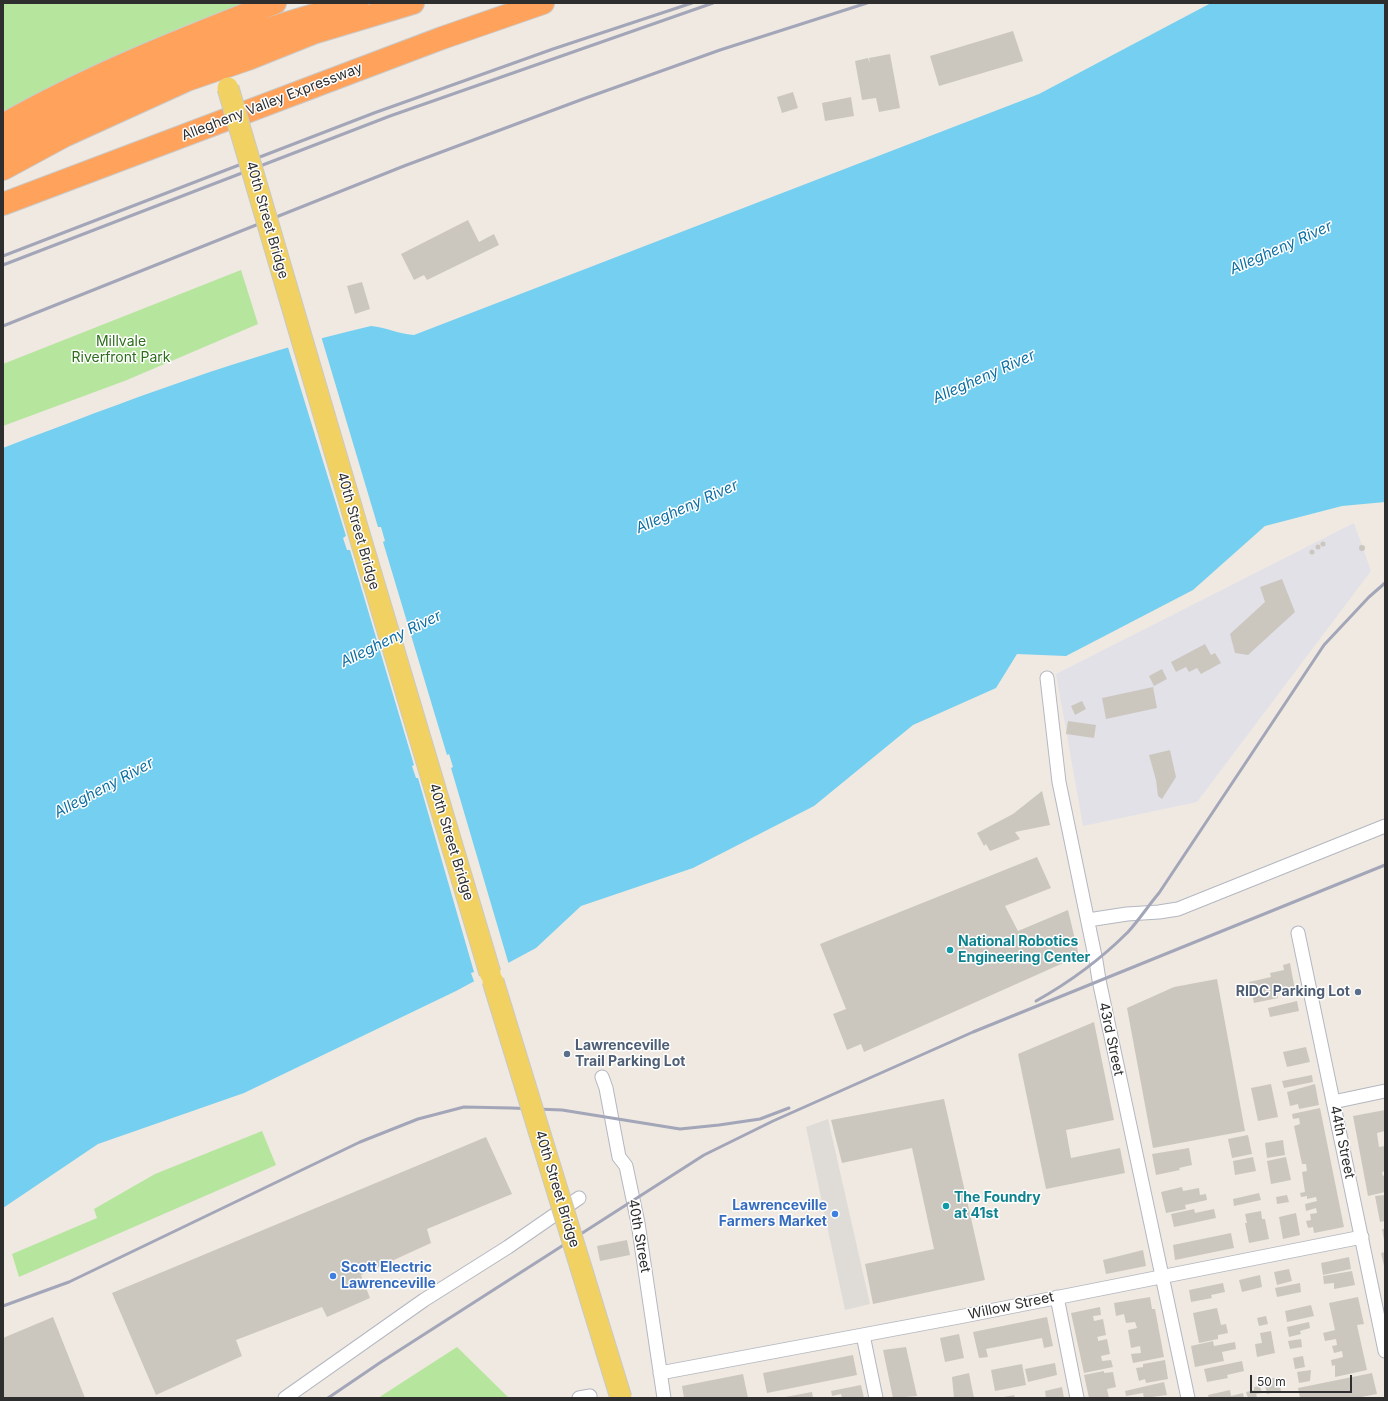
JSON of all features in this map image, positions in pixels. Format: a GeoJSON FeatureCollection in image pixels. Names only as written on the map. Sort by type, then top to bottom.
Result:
{"type":"FeatureCollection","features":[{"type":"Feature","properties":{"kind":"highway"},"geometry":{"type":"LineString","coordinates":[[3,125],[109,71],[182,39],[275,3]]}},
{"type":"Feature","properties":{"kind":"highway"},"geometry":{"type":"LineString","coordinates":[[304,17],[335,3]]}},
{"type":"Feature","properties":{"kind":"highway"},"geometry":{"type":"LineString","coordinates":[[3,146],[41,125],[180,60],[304,17],[357,3]]}},
{"type":"Feature","properties":{"kind":"highway"},"geometry":{"type":"LineString","coordinates":[[3,169],[64,136],[187,80],[248,59],[313,33],[412,3]]}},
{"type":"Feature","properties":{"kind":"highway","name":"Allegheny Valley Expressway"},"geometry":{"type":"LineString","coordinates":[[3,204],[442,38],[542,3]]}},
{"type":"Feature","properties":{"kind":"main road","name":"40th Street Bridge"},"geometry":{"type":"LineString","coordinates":[[228,88],[357,530],[491,977],[621,1398]]}},
{"type":"Feature","properties":{"kind":"street","name":"43rd Street"},"geometry":{"type":"LineString","coordinates":[[1046,678],[1060,782],[1100,988],[1188,1398]]}},
{"type":"Feature","properties":{"kind":"street"},"geometry":{"type":"LineString","coordinates":[[1088,920],[1127,914],[1178,909],[1385,826]]}},
{"type":"Feature","properties":{"kind":"street","name":"44th Street"},"geometry":{"type":"LineString","coordinates":[[1298,933],[1385,1351]]}},
{"type":"Feature","properties":{"kind":"street","name":"40th Street"},"geometry":{"type":"LineString","coordinates":[[602,1077],[606,1088],[619,1157],[626,1166],[638,1223],[664,1398]]}},
{"type":"Feature","properties":{"kind":"street"},"geometry":{"type":"LineString","coordinates":[[1333,1102],[1385,1091]]}},
{"type":"Feature","properties":{"kind":"street"},"geometry":{"type":"LineString","coordinates":[[290,1397],[424,1300],[508,1247],[579,1198]]}},
{"type":"Feature","properties":{"kind":"street","name":"Willow Street"},"geometry":{"type":"LineString","coordinates":[[660,1373],[1163,1277],[1362,1237]]}},
{"type":"Feature","properties":{"kind":"street"},"geometry":{"type":"LineString","coordinates":[[1057,1297],[1077,1398]]}},
{"type":"Feature","properties":{"kind":"street"},"geometry":{"type":"LineString","coordinates":[[863,1335],[876,1398]]}},
{"type":"Feature","properties":{"kind":"shaded area"},"geometry":{"type":"Polygon","coordinates":[[[1354,523],[1371,571],[1197,802],[1083,826],[1056,674],[1354,523]]]}},
{"type":"Feature","properties":{"kind":"shaded area"},"geometry":{"type":"Polygon","coordinates":[[[828,1119],[870,1304],[845,1310],[806,1127],[828,1119]]]}},
{"type":"Feature","properties":{"kind":"green space"},"geometry":{"type":"Polygon","coordinates":[[[3,3],[246,3],[214,14],[152,40],[3,115],[3,3]]]}},
{"type":"Feature","properties":{"kind":"green space","name":"Millvale Riverfront Park"},"geometry":{"type":"Polygon","coordinates":[[[241,270],[258,324],[127,380],[3,426],[3,364],[241,270]]]}},
{"type":"Feature","properties":{"kind":"green space"},"geometry":{"type":"Polygon","coordinates":[[[262,1131],[276,1165],[19,1277],[12,1254],[97,1218],[94,1209],[155,1174],[262,1131]]]}},
{"type":"Feature","properties":{"kind":"green space"},"geometry":{"type":"Polygon","coordinates":[[[457,1347],[509,1398],[378,1398],[457,1347]]]}},
{"type":"Feature","properties":{"kind":"water","name":"Allegheny River"},"geometry":{"type":"Polygon","coordinates":[[[1211,3],[1385,3],[1385,502],[1342,506],[1265,526],[1193,590],[1066,656],[1017,654],[996,688],[913,725],[814,806],[693,868],[581,906],[536,948],[456,991],[244,1093],[98,1144],[3,1208],[3,448],[139,397],[231,365],[324,338],[371,326],[414,335],[1039,94],[1211,3]]]}},
{"type":"Feature","properties":{"kind":"pier"},"geometry":{"type":"Polygon","coordinates":[[[321,336],[378,527],[381,527],[385,541],[383,542],[447,755],[449,754],[453,767],[451,768],[509,965],[475,984],[471,973],[474,972],[418,778],[416,778],[412,766],[414,765],[350,550],[347,550],[343,538],[346,536],[287,344],[321,336]]]}},
{"type":"Feature","properties":{"kind":"building"},"geometry":{"type":"Polygon","coordinates":[[[1013,31],[1023,61],[939,86],[930,56],[1013,31]]]}},
{"type":"Feature","properties":{"kind":"building"},"geometry":{"type":"Polygon","coordinates":[[[890,54],[900,108],[879,112],[876,98],[862,100],[855,61],[868,58],[870,63],[869,58],[890,54]]]}},
{"type":"Feature","properties":{"kind":"building"},"geometry":{"type":"Polygon","coordinates":[[[793,92],[798,108],[782,113],[777,97],[793,92]]]}},
{"type":"Feature","properties":{"kind":"building"},"geometry":{"type":"Polygon","coordinates":[[[851,97],[854,116],[825,121],[822,103],[851,97]]]}},
{"type":"Feature","properties":{"kind":"building"},"geometry":{"type":"Polygon","coordinates":[[[468,220],[479,242],[494,234],[499,245],[427,280],[424,275],[414,280],[401,254],[468,220]]]}},
{"type":"Feature","properties":{"kind":"building"},"geometry":{"type":"Polygon","coordinates":[[[362,282],[370,309],[355,314],[347,286],[362,282]]]}},
{"type":"Feature","properties":{"kind":"building"},"geometry":{"type":"Polygon","coordinates":[[[1321,542],[1325,542],[1325,546],[1321,546],[1321,542]]]}},
{"type":"Feature","properties":{"kind":"building"},"geometry":{"type":"Polygon","coordinates":[[[1316,545],[1320,545],[1320,549],[1316,549],[1316,545]]]}},
{"type":"Feature","properties":{"kind":"building"},"geometry":{"type":"Polygon","coordinates":[[[1362,545],[1365,548],[1362,551],[1359,548],[1362,545]]]}},
{"type":"Feature","properties":{"kind":"building"},"geometry":{"type":"Polygon","coordinates":[[[1310,550],[1314,550],[1314,554],[1310,554],[1310,550]]]}},
{"type":"Feature","properties":{"kind":"building"},"geometry":{"type":"Polygon","coordinates":[[[1282,579],[1295,612],[1248,655],[1235,653],[1230,634],[1265,602],[1260,587],[1282,579]]]}},
{"type":"Feature","properties":{"kind":"building"},"geometry":{"type":"Polygon","coordinates":[[[1205,644],[1211,655],[1215,653],[1221,663],[1201,674],[1197,668],[1189,672],[1186,667],[1176,672],[1171,662],[1205,644]]]}},
{"type":"Feature","properties":{"kind":"building"},"geometry":{"type":"Polygon","coordinates":[[[1162,669],[1167,679],[1154,686],[1149,676],[1162,669]]]}},
{"type":"Feature","properties":{"kind":"building"},"geometry":{"type":"Polygon","coordinates":[[[1153,687],[1157,708],[1106,719],[1102,698],[1153,687]]]}},
{"type":"Feature","properties":{"kind":"building"},"geometry":{"type":"Polygon","coordinates":[[[1082,701],[1086,709],[1075,715],[1071,706],[1082,701]]]}},
{"type":"Feature","properties":{"kind":"building"},"geometry":{"type":"Polygon","coordinates":[[[1068,721],[1096,725],[1094,738],[1066,734],[1068,721]]]}},
{"type":"Feature","properties":{"kind":"building"},"geometry":{"type":"Polygon","coordinates":[[[1170,750],[1176,777],[1162,799],[1158,796],[1156,780],[1149,755],[1170,750]]]}},
{"type":"Feature","properties":{"kind":"building"},"geometry":{"type":"Polygon","coordinates":[[[1042,791],[1050,825],[1015,832],[1020,839],[990,851],[986,844],[984,846],[977,833],[1013,814],[1042,791]]]}},
{"type":"Feature","properties":{"kind":"building","name":"National Robotics Engineering Center"},"geometry":{"type":"Polygon","coordinates":[[[1037,857],[1051,888],[1005,906],[1018,931],[1068,910],[1079,956],[864,1052],[861,1044],[847,1050],[833,1014],[846,1009],[820,944],[1037,857]]]}},
{"type":"Feature","properties":{"kind":"building"},"geometry":{"type":"Polygon","coordinates":[[[1290,963],[1295,990],[1277,994],[1278,998],[1254,1003],[1249,982],[1271,977],[1270,973],[1284,970],[1283,965],[1290,963]]]}},
{"type":"Feature","properties":{"kind":"building"},"geometry":{"type":"Polygon","coordinates":[[[1217,979],[1245,1131],[1153,1148],[1127,1008],[1174,987],[1217,979]]]}},
{"type":"Feature","properties":{"kind":"building"},"geometry":{"type":"Polygon","coordinates":[[[1297,1001],[1299,1011],[1270,1017],[1268,1008],[1297,1001]]]}},
{"type":"Feature","properties":{"kind":"building"},"geometry":{"type":"Polygon","coordinates":[[[1094,1022],[1114,1120],[1066,1130],[1071,1158],[1120,1148],[1125,1173],[1046,1189],[1018,1054],[1094,1022]]]}},
{"type":"Feature","properties":{"kind":"building"},"geometry":{"type":"Polygon","coordinates":[[[1306,1047],[1310,1062],[1287,1067],[1283,1052],[1306,1047]]]}},
{"type":"Feature","properties":{"kind":"building"},"geometry":{"type":"Polygon","coordinates":[[[1312,1075],[1313,1082],[1284,1088],[1282,1081],[1312,1075]]]}},
{"type":"Feature","properties":{"kind":"building"},"geometry":{"type":"Polygon","coordinates":[[[1271,1084],[1278,1117],[1258,1121],[1251,1088],[1271,1084]]]}},
{"type":"Feature","properties":{"kind":"building"},"geometry":{"type":"Polygon","coordinates":[[[1315,1084],[1319,1105],[1299,1109],[1298,1104],[1290,1106],[1287,1092],[1315,1084]]]}},
{"type":"Feature","properties":{"kind":"building","name":"The Foundry at 41st"},"geometry":{"type":"Polygon","coordinates":[[[944,1099],[985,1280],[873,1304],[865,1264],[934,1249],[912,1148],[842,1163],[831,1120],[944,1099]]]}},
{"type":"Feature","properties":{"kind":"building"},"geometry":{"type":"Polygon","coordinates":[[[1320,1108],[1344,1227],[1314,1233],[1313,1227],[1308,1228],[1306,1221],[1311,1220],[1310,1214],[1317,1213],[1316,1208],[1306,1211],[1305,1204],[1317,1201],[1316,1197],[1307,1199],[1307,1196],[1301,1197],[1300,1193],[1305,1192],[1302,1172],[1307,1171],[1306,1164],[1302,1164],[1294,1126],[1300,1124],[1299,1118],[1293,1119],[1292,1114],[1320,1108]]]}},
{"type":"Feature","properties":{"kind":"building"},"geometry":{"type":"Polygon","coordinates":[[[1385,1110],[1385,1131],[1377,1133],[1379,1147],[1385,1146],[1385,1171],[1382,1172],[1383,1176],[1385,1175],[1385,1192],[1368,1196],[1353,1116],[1385,1110]]]}},
{"type":"Feature","properties":{"kind":"building"},"geometry":{"type":"Polygon","coordinates":[[[1248,1135],[1252,1154],[1232,1158],[1228,1139],[1248,1135]]]}},
{"type":"Feature","properties":{"kind":"building"},"geometry":{"type":"Polygon","coordinates":[[[486,1137],[512,1194],[427,1229],[431,1243],[361,1275],[370,1298],[327,1317],[322,1307],[236,1340],[242,1356],[156,1395],[112,1293],[486,1137]]]}},
{"type":"Feature","properties":{"kind":"building"},"geometry":{"type":"Polygon","coordinates":[[[1283,1140],[1285,1155],[1267,1158],[1265,1143],[1283,1140]]]}},
{"type":"Feature","properties":{"kind":"building"},"geometry":{"type":"Polygon","coordinates":[[[1189,1148],[1192,1165],[1179,1168],[1180,1170],[1156,1175],[1152,1154],[1189,1148]]]}},
{"type":"Feature","properties":{"kind":"building"},"geometry":{"type":"Polygon","coordinates":[[[1253,1157],[1256,1171],[1235,1175],[1233,1161],[1253,1157]]]}},
{"type":"Feature","properties":{"kind":"building"},"geometry":{"type":"Polygon","coordinates":[[[1286,1157],[1291,1180],[1271,1184],[1267,1161],[1286,1157]]]}},
{"type":"Feature","properties":{"kind":"building"},"geometry":{"type":"Polygon","coordinates":[[[1182,1187],[1183,1191],[1199,1188],[1200,1195],[1206,1194],[1207,1200],[1185,1205],[1186,1209],[1166,1213],[1161,1192],[1182,1187]]]}},
{"type":"Feature","properties":{"kind":"building"},"geometry":{"type":"Polygon","coordinates":[[[1259,1193],[1261,1200],[1234,1206],[1233,1199],[1259,1193]]]}},
{"type":"Feature","properties":{"kind":"building"},"geometry":{"type":"Polygon","coordinates":[[[1287,1195],[1289,1202],[1277,1204],[1276,1197],[1287,1195]]]}},
{"type":"Feature","properties":{"kind":"building"},"geometry":{"type":"Polygon","coordinates":[[[1385,1195],[1385,1221],[1380,1222],[1375,1196],[1385,1195]]]}},
{"type":"Feature","properties":{"kind":"building"},"geometry":{"type":"Polygon","coordinates":[[[1194,1209],[1195,1213],[1214,1209],[1216,1218],[1174,1227],[1171,1214],[1194,1209]]]}},
{"type":"Feature","properties":{"kind":"building"},"geometry":{"type":"Polygon","coordinates":[[[1261,1211],[1262,1219],[1265,1219],[1269,1239],[1249,1243],[1245,1223],[1247,1223],[1245,1214],[1261,1211]]]}},
{"type":"Feature","properties":{"kind":"building"},"geometry":{"type":"Polygon","coordinates":[[[1296,1213],[1300,1235],[1283,1239],[1279,1217],[1296,1213]]]}},
{"type":"Feature","properties":{"kind":"building"},"geometry":{"type":"Polygon","coordinates":[[[1382,1229],[1385,1229],[1385,1240],[1384,1240],[1382,1229]]]}},
{"type":"Feature","properties":{"kind":"building"},"geometry":{"type":"Polygon","coordinates":[[[1231,1233],[1234,1248],[1175,1260],[1173,1245],[1231,1233]]]}},
{"type":"Feature","properties":{"kind":"building"},"geometry":{"type":"Polygon","coordinates":[[[627,1240],[630,1255],[600,1261],[597,1246],[627,1240]]]}},
{"type":"Feature","properties":{"kind":"building"},"geometry":{"type":"Polygon","coordinates":[[[1143,1250],[1146,1266],[1106,1274],[1103,1260],[1143,1250]]]}},
{"type":"Feature","properties":{"kind":"building"},"geometry":{"type":"Polygon","coordinates":[[[1385,1252],[1385,1266],[1384,1266],[1381,1253],[1385,1252]]]}},
{"type":"Feature","properties":{"kind":"building"},"geometry":{"type":"Polygon","coordinates":[[[1349,1257],[1351,1269],[1323,1275],[1321,1263],[1349,1257]]]}},
{"type":"Feature","properties":{"kind":"building"},"geometry":{"type":"Polygon","coordinates":[[[1289,1269],[1292,1281],[1277,1285],[1274,1272],[1289,1269]]]}},
{"type":"Feature","properties":{"kind":"building"},"geometry":{"type":"Polygon","coordinates":[[[1352,1271],[1355,1285],[1334,1289],[1334,1283],[1324,1284],[1323,1276],[1352,1271]]]}},
{"type":"Feature","properties":{"kind":"building"},"geometry":{"type":"Polygon","coordinates":[[[1260,1275],[1262,1287],[1242,1292],[1239,1280],[1260,1275]]]}},
{"type":"Feature","properties":{"kind":"building"},"geometry":{"type":"Polygon","coordinates":[[[1223,1283],[1225,1292],[1211,1295],[1212,1298],[1191,1302],[1189,1290],[1223,1283]]]}},
{"type":"Feature","properties":{"kind":"building"},"geometry":{"type":"Polygon","coordinates":[[[1300,1283],[1301,1292],[1277,1297],[1275,1288],[1300,1283]]]}},
{"type":"Feature","properties":{"kind":"building"},"geometry":{"type":"Polygon","coordinates":[[[1150,1297],[1152,1309],[1155,1309],[1164,1357],[1133,1363],[1131,1354],[1141,1353],[1140,1346],[1131,1348],[1128,1330],[1137,1328],[1135,1322],[1126,1323],[1124,1314],[1116,1316],[1114,1303],[1150,1297]]]}},
{"type":"Feature","properties":{"kind":"building"},"geometry":{"type":"Polygon","coordinates":[[[1358,1297],[1364,1324],[1357,1325],[1367,1370],[1335,1377],[1335,1365],[1332,1366],[1331,1360],[1343,1357],[1342,1351],[1334,1353],[1332,1346],[1337,1345],[1336,1339],[1325,1341],[1323,1333],[1335,1330],[1329,1303],[1358,1297]]]}},
{"type":"Feature","properties":{"kind":"building"},"geometry":{"type":"Polygon","coordinates":[[[1311,1305],[1314,1316],[1287,1322],[1285,1311],[1311,1305]]]}},
{"type":"Feature","properties":{"kind":"building"},"geometry":{"type":"Polygon","coordinates":[[[1100,1307],[1101,1315],[1093,1316],[1094,1321],[1103,1319],[1106,1335],[1097,1337],[1098,1341],[1107,1339],[1110,1354],[1101,1356],[1102,1361],[1111,1360],[1113,1367],[1084,1373],[1071,1313],[1100,1307]]]}},
{"type":"Feature","properties":{"kind":"building"},"geometry":{"type":"Polygon","coordinates":[[[1217,1308],[1221,1325],[1226,1324],[1228,1333],[1218,1335],[1218,1339],[1199,1343],[1193,1313],[1217,1308]]]}},
{"type":"Feature","properties":{"kind":"building"},"geometry":{"type":"Polygon","coordinates":[[[1266,1316],[1268,1324],[1259,1326],[1257,1318],[1266,1316]]]}},
{"type":"Feature","properties":{"kind":"building"},"geometry":{"type":"Polygon","coordinates":[[[53,1317],[85,1398],[3,1398],[3,1338],[53,1317]]]}},
{"type":"Feature","properties":{"kind":"building"},"geometry":{"type":"Polygon","coordinates":[[[1047,1317],[1053,1346],[1044,1348],[1042,1338],[986,1349],[988,1357],[979,1358],[973,1332],[1047,1317]]]}},
{"type":"Feature","properties":{"kind":"building"},"geometry":{"type":"Polygon","coordinates":[[[1309,1322],[1310,1328],[1300,1331],[1301,1334],[1289,1337],[1287,1327],[1309,1322]]]}},
{"type":"Feature","properties":{"kind":"building"},"geometry":{"type":"Polygon","coordinates":[[[1271,1331],[1275,1353],[1257,1357],[1255,1344],[1262,1343],[1260,1333],[1271,1331]]]}},
{"type":"Feature","properties":{"kind":"building"},"geometry":{"type":"Polygon","coordinates":[[[959,1334],[964,1358],[945,1362],[940,1338],[959,1334]]]}},
{"type":"Feature","properties":{"kind":"building"},"geometry":{"type":"Polygon","coordinates":[[[1301,1339],[1302,1347],[1290,1349],[1288,1341],[1301,1339]]]}},
{"type":"Feature","properties":{"kind":"building"},"geometry":{"type":"Polygon","coordinates":[[[1213,1341],[1214,1346],[1235,1342],[1236,1349],[1222,1352],[1224,1361],[1195,1367],[1191,1346],[1213,1341]]]}},
{"type":"Feature","properties":{"kind":"building"},"geometry":{"type":"Polygon","coordinates":[[[906,1347],[917,1396],[893,1398],[883,1350],[906,1347]]]}},
{"type":"Feature","properties":{"kind":"building"},"geometry":{"type":"Polygon","coordinates":[[[853,1355],[857,1375],[767,1393],[763,1373],[853,1355]]]}},
{"type":"Feature","properties":{"kind":"building"},"geometry":{"type":"Polygon","coordinates":[[[1303,1356],[1305,1367],[1295,1369],[1293,1358],[1303,1356]]]}},
{"type":"Feature","properties":{"kind":"building"},"geometry":{"type":"Polygon","coordinates":[[[1165,1360],[1168,1379],[1146,1383],[1145,1379],[1139,1381],[1136,1368],[1143,1367],[1143,1364],[1165,1360]]]}},
{"type":"Feature","properties":{"kind":"building"},"geometry":{"type":"Polygon","coordinates":[[[1242,1361],[1244,1371],[1227,1375],[1228,1378],[1207,1382],[1204,1369],[1242,1361]]]}},
{"type":"Feature","properties":{"kind":"building"},"geometry":{"type":"Polygon","coordinates":[[[1055,1363],[1057,1375],[1028,1382],[1025,1369],[1055,1363]]]}},
{"type":"Feature","properties":{"kind":"building"},"geometry":{"type":"Polygon","coordinates":[[[1022,1364],[1026,1385],[995,1391],[991,1370],[1022,1364]]]}},
{"type":"Feature","properties":{"kind":"building"},"geometry":{"type":"Polygon","coordinates":[[[1311,1370],[1310,1381],[1299,1383],[1297,1372],[1311,1370]]]}},
{"type":"Feature","properties":{"kind":"building"},"geometry":{"type":"Polygon","coordinates":[[[1104,1371],[1104,1373],[1113,1372],[1116,1387],[1107,1389],[1109,1398],[1089,1398],[1084,1375],[1104,1371]]]}},
{"type":"Feature","properties":{"kind":"building"},"geometry":{"type":"Polygon","coordinates":[[[969,1373],[974,1398],[954,1398],[952,1377],[969,1373]]]}},
{"type":"Feature","properties":{"kind":"building"},"geometry":{"type":"Polygon","coordinates":[[[1372,1373],[1377,1394],[1356,1398],[1300,1398],[1298,1388],[1372,1373]]]}},
{"type":"Feature","properties":{"kind":"building"},"geometry":{"type":"Polygon","coordinates":[[[743,1374],[748,1398],[684,1398],[682,1386],[743,1374]]]}},
{"type":"Feature","properties":{"kind":"building"},"geometry":{"type":"Polygon","coordinates":[[[1278,1377],[1281,1391],[1267,1394],[1264,1380],[1278,1377]]]}},
{"type":"Feature","properties":{"kind":"building"},"geometry":{"type":"Polygon","coordinates":[[[1164,1382],[1167,1395],[1144,1398],[1143,1393],[1126,1396],[1125,1391],[1164,1382]]]}},
{"type":"Feature","properties":{"kind":"building"},"geometry":{"type":"Polygon","coordinates":[[[861,1385],[864,1398],[842,1398],[841,1394],[832,1396],[831,1391],[861,1385]]]}},
{"type":"Feature","properties":{"kind":"building"},"geometry":{"type":"Polygon","coordinates":[[[1260,1386],[1262,1393],[1256,1394],[1257,1397],[1248,1398],[1246,1392],[1254,1390],[1254,1387],[1260,1386]]]}},
{"type":"Feature","properties":{"kind":"building"},"geometry":{"type":"Polygon","coordinates":[[[1062,1387],[1064,1398],[1046,1398],[1045,1391],[1062,1387]]]}},
{"type":"Feature","properties":{"kind":"building"},"geometry":{"type":"Polygon","coordinates":[[[1230,1390],[1231,1396],[1243,1393],[1244,1398],[1209,1398],[1208,1395],[1230,1390]]]}},
{"type":"Feature","properties":{"kind":"building"},"geometry":{"type":"Polygon","coordinates":[[[812,1392],[813,1398],[785,1398],[785,1397],[812,1392]]]}},
{"type":"Feature","properties":{"kind":"building"},"geometry":{"type":"Polygon","coordinates":[[[1014,1395],[1015,1398],[1004,1398],[1004,1397],[1014,1395]]]}},
{"type":"Feature","properties":{"kind":"railway"},"geometry":{"type":"LineString","coordinates":[[3,256],[374,113],[553,49],[692,3]]}},
{"type":"Feature","properties":{"kind":"railway"},"geometry":{"type":"LineString","coordinates":[[3,265],[390,116],[713,3]]}},
{"type":"Feature","properties":{"kind":"railway"},"geometry":{"type":"LineString","coordinates":[[3,326],[404,166],[583,99],[720,50],[867,3]]}},
{"type":"Feature","properties":{"kind":"railway"},"geometry":{"type":"LineString","coordinates":[[1036,1001],[1085,970],[1128,932],[1159,893],[1324,645],[1369,597],[1385,583]]}},
{"type":"Feature","properties":{"kind":"railway"},"geometry":{"type":"LineString","coordinates":[[328,1398],[381,1362],[704,1155],[773,1121],[973,1032],[1385,865]]}},
{"type":"Feature","properties":{"kind":"railway"},"geometry":{"type":"LineString","coordinates":[[3,1306],[69,1282],[360,1142],[418,1119],[464,1107],[562,1110],[680,1129],[760,1119],[789,1108]]}},
{"type":"Feature","properties":{"kind":"place","name":"National Robotics Engineering Center"},"geometry":{"type":"Point","coordinates":[950,950]}},
{"type":"Feature","properties":{"kind":"place","name":"RIDC Parking Lot"},"geometry":{"type":"Point","coordinates":[1358,992]}},
{"type":"Feature","properties":{"kind":"place","name":"Lawrenceville Trail Parking Lot"},"geometry":{"type":"Point","coordinates":[567,1054]}},
{"type":"Feature","properties":{"kind":"place","name":"The Foundry at 41st"},"geometry":{"type":"Point","coordinates":[946,1206]}},
{"type":"Feature","properties":{"kind":"place","name":"Lawrenceville Farmers Market"},"geometry":{"type":"Point","coordinates":[835,1214]}},
{"type":"Feature","properties":{"kind":"place","name":"Scott Electric Lawrenceville"},"geometry":{"type":"Point","coordinates":[333,1276]}}]}
